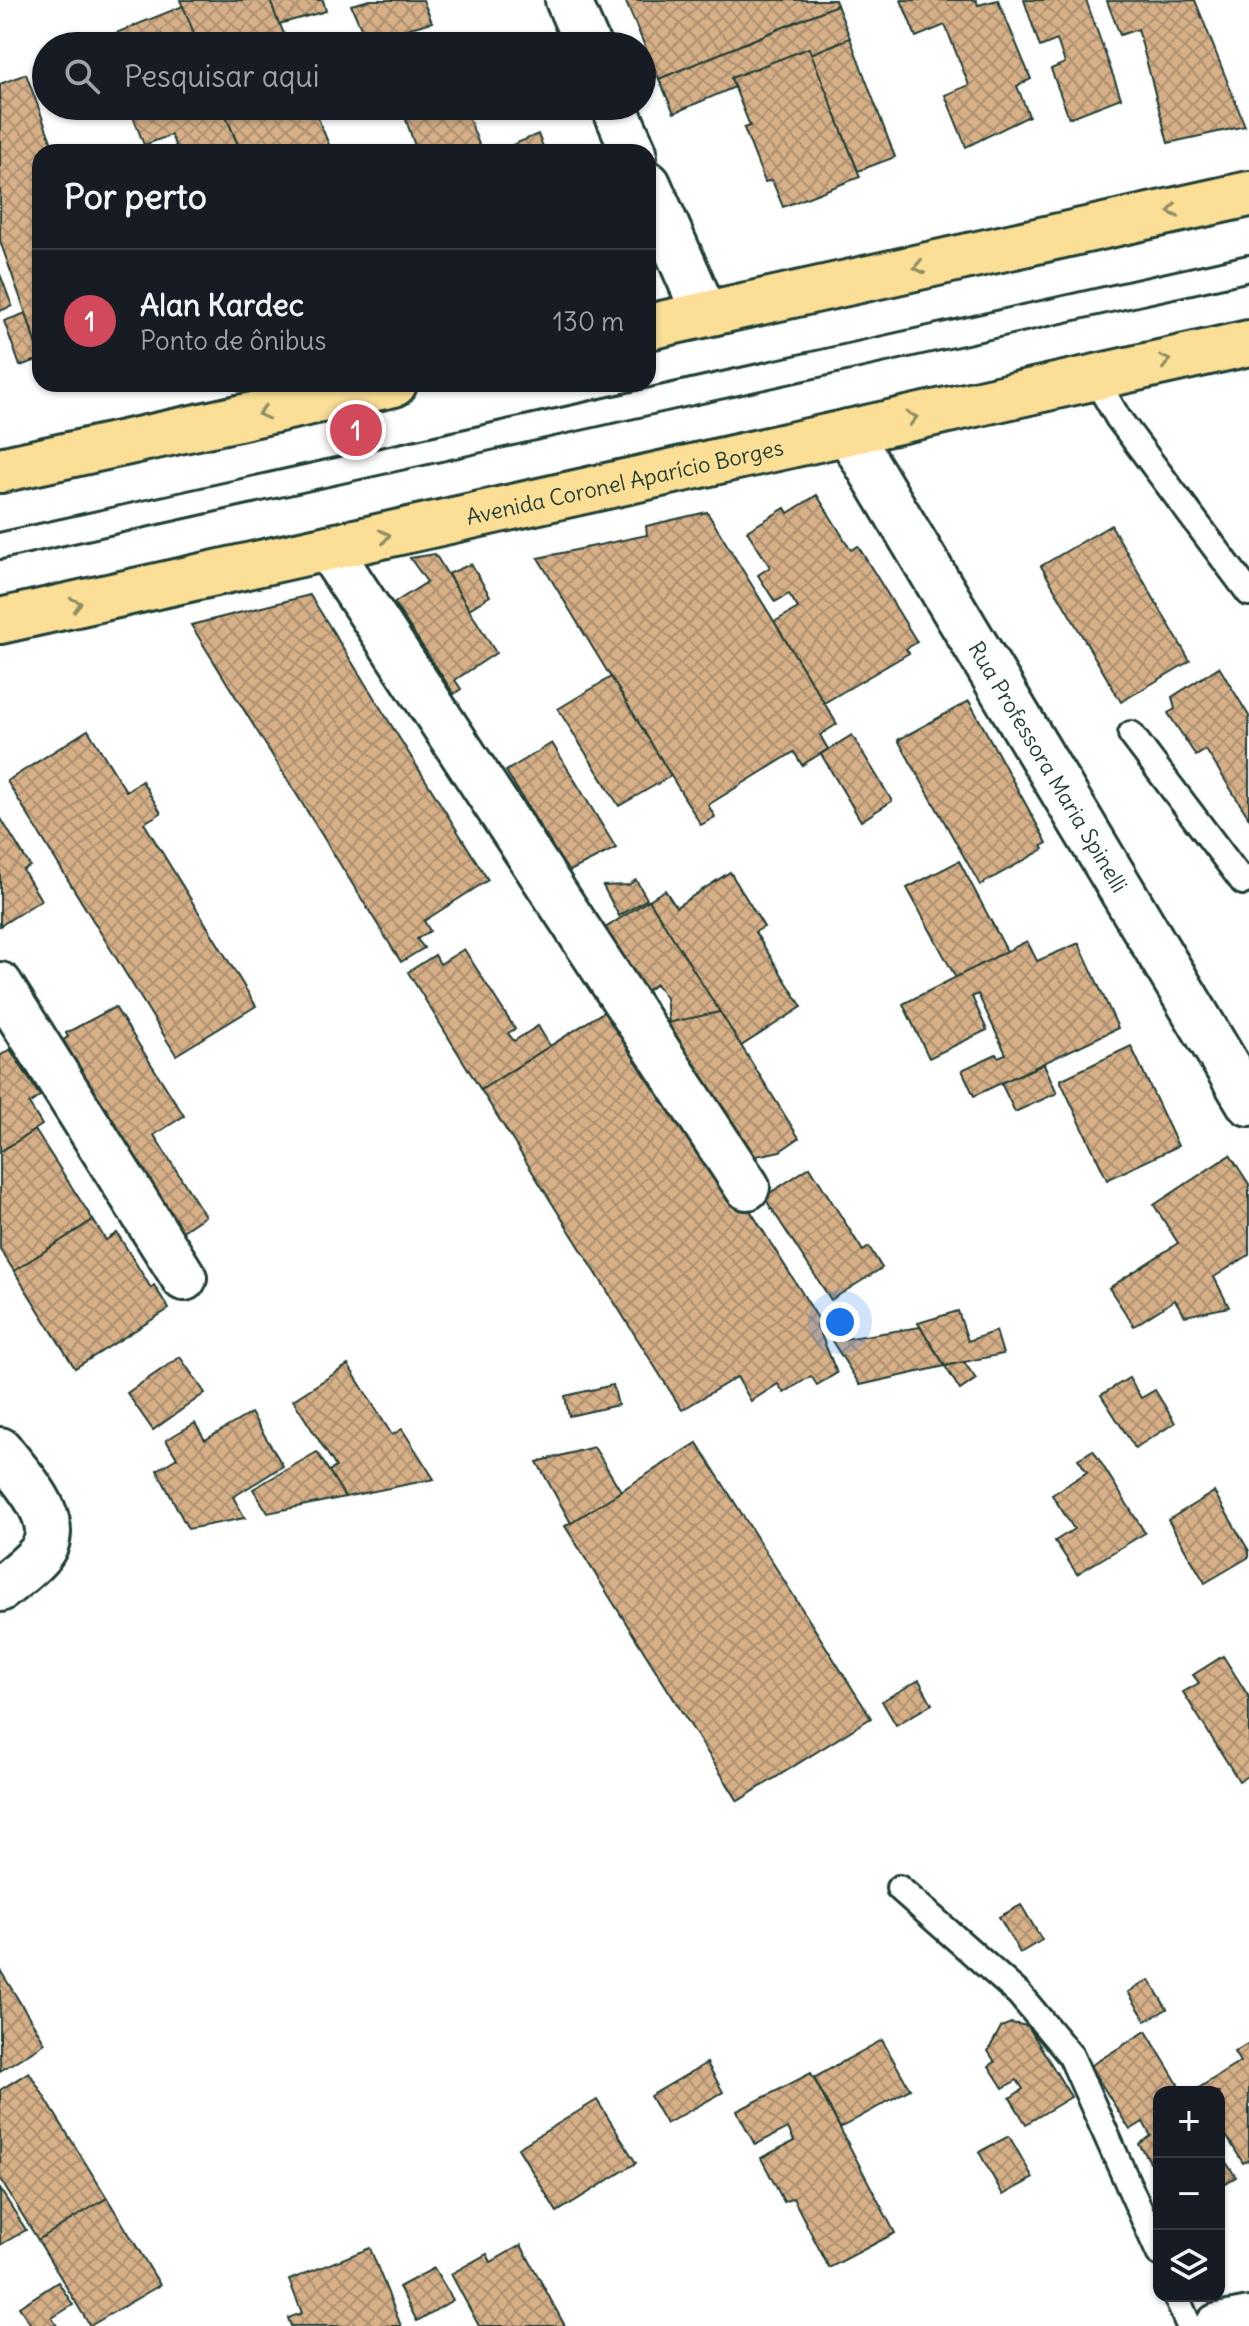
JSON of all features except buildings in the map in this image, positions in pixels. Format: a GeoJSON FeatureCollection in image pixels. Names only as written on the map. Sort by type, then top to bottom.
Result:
{"type":"FeatureCollection","features":[{"type":"Feature","properties":{"kind":"main road"},"geometry":{"type":"LineString","coordinates":[[656,325],[1249,194]]}},
{"type":"Feature","properties":{"kind":"main road","name":"Avenida Coronel Aparício Borges"},"geometry":{"type":"LineString","coordinates":[[0,621],[1249,343]]}},
{"type":"Feature","properties":{"kind":"main road"},"geometry":{"type":"LineString","coordinates":[[0,470],[357,392]]}},
{"type":"Feature","properties":{"kind":"street"},"geometry":{"type":"LineString","coordinates":[[568,0],[582,32]]}},
{"type":"Feature","properties":{"kind":"street"},"geometry":{"type":"LineString","coordinates":[[620,120],[631,144]]}},
{"type":"Feature","properties":{"kind":"street"},"geometry":{"type":"LineString","coordinates":[[656,202],[705,314]]}},
{"type":"Feature","properties":{"kind":"street","name":"Rua Professora Maria Spinelli"},"geometry":{"type":"LineString","coordinates":[[848,432],[1249,1103]]}},
{"type":"Feature","properties":{"kind":"street"},"geometry":{"type":"LineString","coordinates":[[328,548],[747,1187]]}},
{"type":"Feature","properties":{"kind":"street"},"geometry":{"type":"LineString","coordinates":[[0,985],[184,1278]]}},
{"type":"Feature","properties":{"kind":"street"},"geometry":{"type":"LineString","coordinates":[[0,1450],[45,1513],[49,1531],[41,1553],[0,1589]]}},
{"type":"Feature","properties":{"kind":"street"},"geometry":{"type":"LineString","coordinates":[[1218,2326],[1249,2320]]}},
{"type":"Feature","properties":{"kind":"lane"},"geometry":{"type":"LineString","coordinates":[[0,546],[1249,268]]}},
{"type":"Feature","properties":{"kind":"lane"},"geometry":{"type":"LineString","coordinates":[[1094,377],[1118,418],[1249,593]]}},
{"type":"Feature","properties":{"kind":"lane"},"geometry":{"type":"LineString","coordinates":[[1131,734],[1243,882],[1249,878]]}},
{"type":"Feature","properties":{"kind":"lane"},"geometry":{"type":"LineString","coordinates":[[899,1888],[1019,1994],[1071,2056],[1153,2240]]}},
{"type":"Feature","properties":{"kind":"lane"},"geometry":{"type":"LineString","coordinates":[[1179,2302],[1189,2326]]}},
{"type":"Feature","properties":{"kind":"place","name":"Alan Kardec"},"geometry":{"type":"Point","coordinates":[356,430]}}]}
